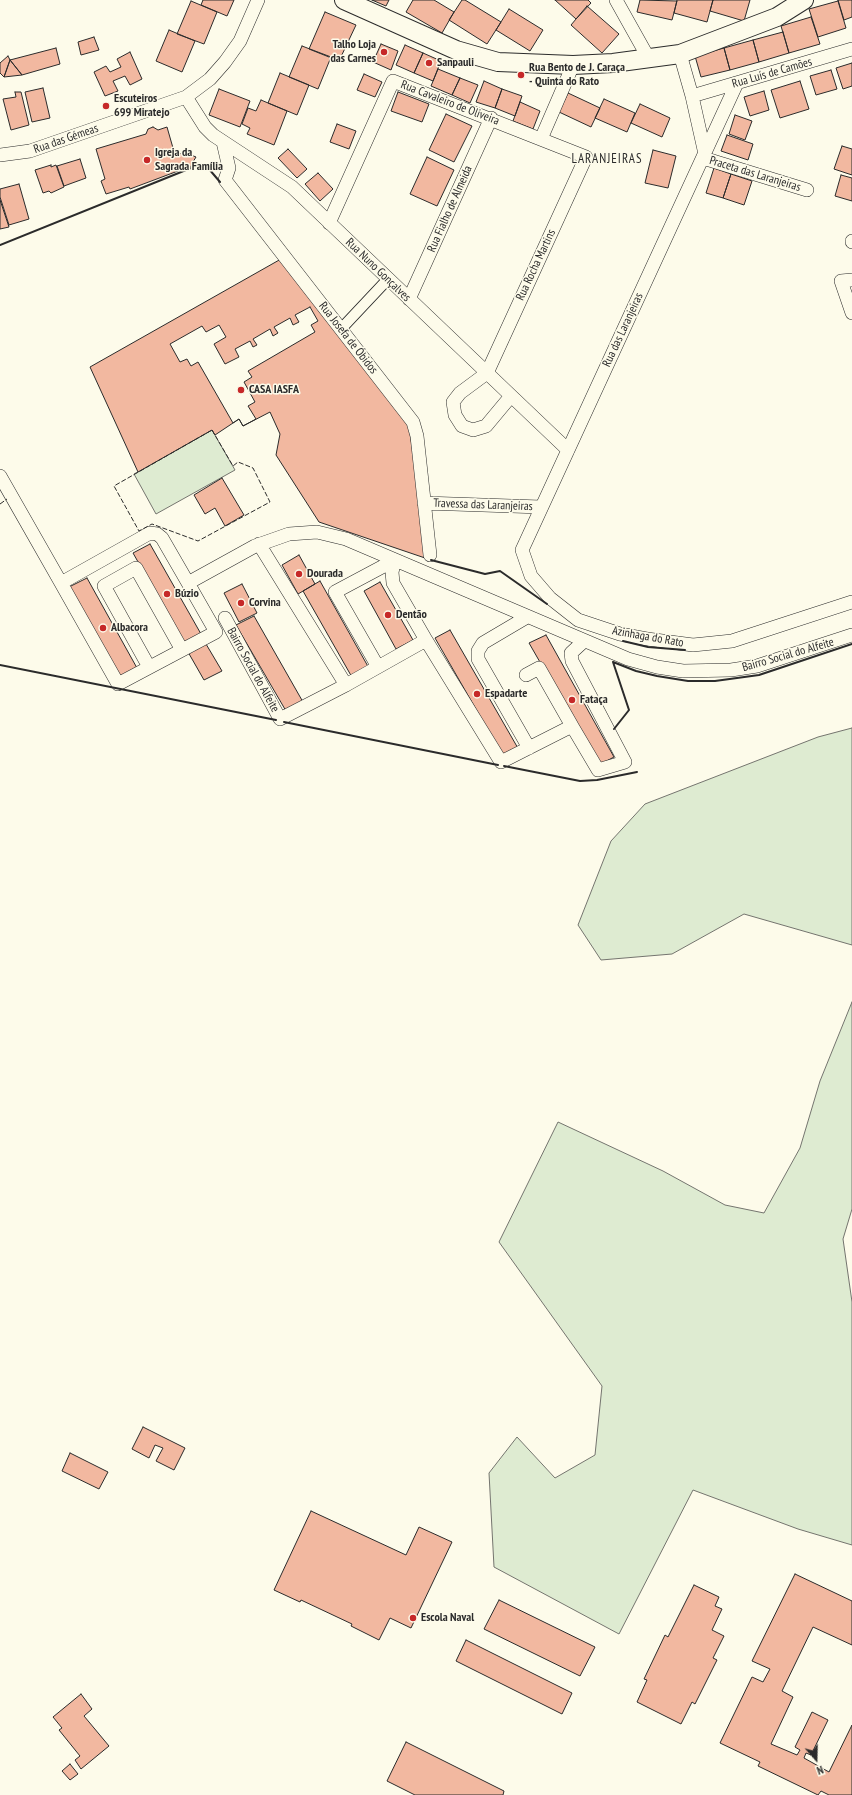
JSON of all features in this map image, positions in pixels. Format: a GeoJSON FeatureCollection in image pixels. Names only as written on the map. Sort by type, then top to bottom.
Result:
{"type":"FeatureCollection","features":[{"type":"Feature","properties":{"kind":"main road"},"geometry":{"type":"LineString","coordinates":[[344,0],[456,50],[498,62],[573,65],[649,59],[680,54],[777,17],[804,0]]}},
{"type":"Feature","properties":{"kind":"street","name":"Rua das Gémeas"},"geometry":{"type":"LineString","coordinates":[[0,155],[30,151],[181,99],[210,79],[225,62],[240,41],[258,0]]}},
{"type":"Feature","properties":{"kind":"street"},"geometry":{"type":"LineString","coordinates":[[616,0],[649,59]]}},
{"type":"Feature","properties":{"kind":"street","name":"Rua Luís de Camões"},"geometry":{"type":"LineString","coordinates":[[692,96],[852,49]]}},
{"type":"Feature","properties":{"kind":"street"},"geometry":{"type":"LineString","coordinates":[[680,54],[692,96],[704,156]]}},
{"type":"Feature","properties":{"kind":"street"},"geometry":{"type":"LineString","coordinates":[[541,139],[573,65]]}},
{"type":"Feature","properties":{"kind":"street","name":"Rua Cavaleiro de Oliveira"},"geometry":{"type":"LineString","coordinates":[[329,223],[393,80],[586,157]]}},
{"type":"Feature","properties":{"kind":"street","name":"Rua das Laranjeiras"},"geometry":{"type":"LineString","coordinates":[[542,507],[737,83]]}},
{"type":"Feature","properties":{"kind":"street","name":"Rua Nuno Gonçalves"},"geometry":{"type":"LineString","coordinates":[[181,99],[205,127],[223,142],[292,187],[568,450]]}},
{"type":"Feature","properties":{"kind":"street","name":"Rua Fialho de Almeida"},"geometry":{"type":"LineString","coordinates":[[409,299],[491,118]]}},
{"type":"Feature","properties":{"kind":"street","name":"Rua Josefa de Óbidos"},"geometry":{"type":"LineString","coordinates":[[223,142],[229,168],[225,180],[413,422],[418,436],[430,555]]}},
{"type":"Feature","properties":{"kind":"street","name":"Praceta das Laranjeiras"},"geometry":{"type":"LineString","coordinates":[[704,156],[807,190]]}},
{"type":"Feature","properties":{"kind":"street","name":"Rua Rocha Martins"},"geometry":{"type":"LineString","coordinates":[[487,373],[586,157]]}},
{"type":"Feature","properties":{"kind":"street"},"geometry":{"type":"LineString","coordinates":[[340,329],[388,279]]}},
{"type":"Feature","properties":{"kind":"street"},"geometry":{"type":"LineString","coordinates":[[852,280],[842,280],[852,313]]}},
{"type":"Feature","properties":{"kind":"street"},"geometry":{"type":"LineString","coordinates":[[487,373],[460,393],[453,402],[455,415],[462,426],[473,430],[486,426],[511,396]]}},
{"type":"Feature","properties":{"kind":"street","name":"Bairro Social do Alfeite"},"geometry":{"type":"LineString","coordinates":[[0,476],[118,684],[216,632],[162,538],[157,534],[150,533],[61,583]]}},
{"type":"Feature","properties":{"kind":"street","name":"Travessa das Laranjeiras"},"geometry":{"type":"LineString","coordinates":[[424,503],[542,507]]}},
{"type":"Feature","properties":{"kind":"street","name":"Azinhaga do Rato"},"geometry":{"type":"LineString","coordinates":[[542,507],[522,550],[531,576],[550,598],[578,620],[620,634],[693,645],[711,644],[732,641],[852,602]]}},
{"type":"Feature","properties":{"kind":"street","name":"Bairro Social do Alfeite"},"geometry":{"type":"LineString","coordinates":[[188,583],[259,544],[289,534],[317,532],[346,539],[628,659],[657,667],[682,671],[709,672],[757,666],[852,635]]}},
{"type":"Feature","properties":{"kind":"street"},"geometry":{"type":"LineString","coordinates":[[259,544],[346,685]]}},
{"type":"Feature","properties":{"kind":"street"},"geometry":{"type":"LineString","coordinates":[[395,560],[392,572],[393,583],[501,762],[572,726]]}},
{"type":"Feature","properties":{"kind":"street"},"geometry":{"type":"LineString","coordinates":[[378,667],[335,592],[395,560]]}},
{"type":"Feature","properties":{"kind":"street"},"geometry":{"type":"LineString","coordinates":[[149,667],[104,586],[136,568],[182,650]]}},
{"type":"Feature","properties":{"kind":"street"},"geometry":{"type":"LineString","coordinates":[[527,617],[483,643],[478,651],[478,659],[529,748]]}},
{"type":"Feature","properties":{"kind":"street","name":"Bairro Social do Alfeite"},"geometry":{"type":"LineString","coordinates":[[225,618],[280,719],[346,685],[426,640]]}},
{"type":"Feature","properties":{"kind":"street"},"geometry":{"type":"LineString","coordinates":[[526,675],[539,668],[598,770],[625,762],[572,661],[571,653],[584,640]]}},
{"type":"Feature","properties":{"kind":"green space"},"geometry":{"type":"Polygon","coordinates":[[[212,430],[235,470],[156,514],[134,474],[212,430]]]}},
{"type":"Feature","properties":{"kind":"green space"},"geometry":{"type":"Polygon","coordinates":[[[852,728],[852,945],[744,914],[672,954],[601,960],[578,925],[611,841],[645,804],[818,737],[852,728]]]}},
{"type":"Feature","properties":{"kind":"green space"},"geometry":{"type":"Polygon","coordinates":[[[852,1002],[852,1209],[843,1239],[852,1302],[852,1545],[798,1529],[693,1490],[619,1634],[494,1567],[489,1473],[517,1437],[555,1478],[595,1455],[602,1386],[499,1242],[558,1122],[663,1171],[725,1205],[764,1213],[800,1148],[820,1081],[852,1002]]]}},
{"type":"Feature","properties":{"kind":"building"},"geometry":{"type":"Polygon","coordinates":[[[203,0],[234,0],[227,16],[201,5],[203,0]]]}},
{"type":"Feature","properties":{"kind":"building"},"geometry":{"type":"Polygon","coordinates":[[[372,0],[389,0],[386,6],[372,0]]]}},
{"type":"Feature","properties":{"kind":"building"},"geometry":{"type":"Polygon","coordinates":[[[413,0],[434,0],[454,12],[442,33],[406,12],[413,0]]]}},
{"type":"Feature","properties":{"kind":"building"},"geometry":{"type":"Polygon","coordinates":[[[462,0],[465,0],[501,22],[487,44],[449,20],[462,0]]]}},
{"type":"Feature","properties":{"kind":"building"},"geometry":{"type":"Polygon","coordinates":[[[555,0],[588,0],[591,3],[576,19],[555,0]]]}},
{"type":"Feature","properties":{"kind":"building"},"geometry":{"type":"Polygon","coordinates":[[[640,0],[677,1],[672,20],[637,12],[640,0]]]}},
{"type":"Feature","properties":{"kind":"building"},"geometry":{"type":"Polygon","coordinates":[[[677,0],[713,0],[707,22],[674,13],[677,0]]]}},
{"type":"Feature","properties":{"kind":"building"},"geometry":{"type":"Polygon","coordinates":[[[713,0],[750,0],[744,21],[710,11],[713,0]]]}},
{"type":"Feature","properties":{"kind":"building"},"geometry":{"type":"Polygon","coordinates":[[[838,0],[852,0],[852,17],[844,20],[838,0]]]}},
{"type":"Feature","properties":{"kind":"building"},"geometry":{"type":"Polygon","coordinates":[[[191,1],[217,12],[204,44],[177,34],[191,1]]]}},
{"type":"Feature","properties":{"kind":"building"},"geometry":{"type":"Polygon","coordinates":[[[838,1],[846,28],[818,37],[809,9],[838,1]]]}},
{"type":"Feature","properties":{"kind":"building"},"geometry":{"type":"Polygon","coordinates":[[[587,6],[619,34],[602,53],[571,25],[587,6]]]}},
{"type":"Feature","properties":{"kind":"building"},"geometry":{"type":"Polygon","coordinates":[[[509,9],[543,30],[530,51],[496,30],[509,9]]]}},
{"type":"Feature","properties":{"kind":"building"},"geometry":{"type":"Polygon","coordinates":[[[325,12],[356,25],[339,61],[309,49],[325,12]]]}},
{"type":"Feature","properties":{"kind":"building"},"geometry":{"type":"Polygon","coordinates":[[[811,17],[820,44],[789,53],[781,26],[811,17]]]}},
{"type":"Feature","properties":{"kind":"building"},"geometry":{"type":"Polygon","coordinates":[[[169,30],[195,41],[182,72],[156,61],[169,30]]]}},
{"type":"Feature","properties":{"kind":"building"},"geometry":{"type":"Polygon","coordinates":[[[783,32],[789,53],[759,62],[753,40],[783,32]]]}},
{"type":"Feature","properties":{"kind":"building"},"geometry":{"type":"Polygon","coordinates":[[[94,37],[99,50],[81,55],[78,42],[94,37]]]}},
{"type":"Feature","properties":{"kind":"building"},"geometry":{"type":"Polygon","coordinates":[[[753,40],[759,62],[730,70],[724,48],[753,40]]]}},
{"type":"Feature","properties":{"kind":"building"},"geometry":{"type":"Polygon","coordinates":[[[381,44],[398,51],[391,70],[373,62],[381,44]]]}},
{"type":"Feature","properties":{"kind":"building"},"geometry":{"type":"Polygon","coordinates":[[[405,45],[423,53],[414,73],[396,65],[405,45]]]}},
{"type":"Feature","properties":{"kind":"building"},"geometry":{"type":"Polygon","coordinates":[[[302,46],[331,57],[318,89],[289,77],[302,46]]]}},
{"type":"Feature","properties":{"kind":"building"},"geometry":{"type":"Polygon","coordinates":[[[56,48],[60,64],[22,75],[10,60],[56,48]]]}},
{"type":"Feature","properties":{"kind":"building"},"geometry":{"type":"Polygon","coordinates":[[[724,48],[730,70],[701,77],[695,56],[724,48]]]}},
{"type":"Feature","properties":{"kind":"building"},"geometry":{"type":"Polygon","coordinates":[[[130,52],[142,79],[130,85],[125,76],[113,81],[118,91],[105,96],[94,72],[106,66],[110,72],[121,67],[117,59],[130,52]]]}},
{"type":"Feature","properties":{"kind":"building"},"geometry":{"type":"Polygon","coordinates":[[[423,53],[441,61],[433,81],[414,73],[423,53]]]}},
{"type":"Feature","properties":{"kind":"building"},"geometry":{"type":"Polygon","coordinates":[[[8,56],[10,60],[4,77],[0,73],[0,63],[8,56]]]}},
{"type":"Feature","properties":{"kind":"building"},"geometry":{"type":"Polygon","coordinates":[[[10,60],[22,75],[4,77],[10,60]]]}},
{"type":"Feature","properties":{"kind":"building"},"geometry":{"type":"Polygon","coordinates":[[[852,63],[852,86],[843,89],[836,68],[852,63]]]}},
{"type":"Feature","properties":{"kind":"building"},"geometry":{"type":"Polygon","coordinates":[[[438,69],[460,78],[452,95],[431,86],[438,69]]]}},
{"type":"Feature","properties":{"kind":"building"},"geometry":{"type":"Polygon","coordinates":[[[831,70],[837,89],[816,95],[810,76],[831,70]]]}},
{"type":"Feature","properties":{"kind":"building"},"geometry":{"type":"Polygon","coordinates":[[[280,73],[309,85],[297,115],[268,103],[280,73]]]}},
{"type":"Feature","properties":{"kind":"building"},"geometry":{"type":"Polygon","coordinates":[[[364,74],[382,82],[375,97],[357,90],[364,74]]]}},
{"type":"Feature","properties":{"kind":"building"},"geometry":{"type":"Polygon","coordinates":[[[460,78],[478,85],[470,103],[452,95],[460,78]]]}},
{"type":"Feature","properties":{"kind":"building"},"geometry":{"type":"Polygon","coordinates":[[[484,81],[502,89],[495,108],[476,102],[484,81]]]}},
{"type":"Feature","properties":{"kind":"building"},"geometry":{"type":"Polygon","coordinates":[[[800,81],[809,109],[780,118],[771,90],[800,81]]]}},
{"type":"Feature","properties":{"kind":"building"},"geometry":{"type":"Polygon","coordinates":[[[43,88],[50,118],[32,122],[25,92],[43,88]]]}},
{"type":"Feature","properties":{"kind":"building"},"geometry":{"type":"Polygon","coordinates":[[[219,89],[250,101],[240,127],[209,115],[219,89]]]}},
{"type":"Feature","properties":{"kind":"building"},"geometry":{"type":"Polygon","coordinates":[[[502,89],[522,96],[515,116],[495,108],[502,89]]]}},
{"type":"Feature","properties":{"kind":"building"},"geometry":{"type":"Polygon","coordinates":[[[764,91],[769,110],[750,116],[744,97],[764,91]]]}},
{"type":"Feature","properties":{"kind":"building"},"geometry":{"type":"Polygon","coordinates":[[[15,92],[21,92],[29,125],[11,130],[3,99],[16,97],[15,92]]]}},
{"type":"Feature","properties":{"kind":"building"},"geometry":{"type":"Polygon","coordinates":[[[398,92],[429,104],[422,122],[391,111],[398,92]]]}},
{"type":"Feature","properties":{"kind":"building"},"geometry":{"type":"Polygon","coordinates":[[[568,93],[600,108],[591,127],[559,112],[568,93]]]}},
{"type":"Feature","properties":{"kind":"building"},"geometry":{"type":"Polygon","coordinates":[[[604,99],[635,113],[627,132],[595,118],[604,99]]]}},
{"type":"Feature","properties":{"kind":"building"},"geometry":{"type":"Polygon","coordinates":[[[261,100],[287,111],[274,145],[247,134],[250,128],[242,124],[248,108],[256,111],[261,100]]]}},
{"type":"Feature","properties":{"kind":"building"},"geometry":{"type":"Polygon","coordinates":[[[520,102],[540,111],[533,129],[513,121],[520,102]]]}},
{"type":"Feature","properties":{"kind":"building"},"geometry":{"type":"Polygon","coordinates":[[[640,104],[670,118],[662,137],[631,123],[640,104]]]}},
{"type":"Feature","properties":{"kind":"building"},"geometry":{"type":"Polygon","coordinates":[[[446,114],[472,126],[454,162],[429,150],[446,114]]]}},
{"type":"Feature","properties":{"kind":"building"},"geometry":{"type":"Polygon","coordinates":[[[735,115],[752,121],[745,140],[729,134],[735,115]]]}},
{"type":"Feature","properties":{"kind":"building"},"geometry":{"type":"Polygon","coordinates":[[[337,124],[356,131],[349,149],[330,142],[337,124]]]}},
{"type":"Feature","properties":{"kind":"building","name":"Igreja da Sagrada Família"},"geometry":{"type":"Polygon","coordinates":[[[153,127],[158,130],[167,127],[175,155],[190,151],[191,155],[196,157],[193,162],[194,165],[130,189],[129,187],[106,194],[101,181],[105,179],[96,149],[146,134],[148,129],[153,127]]]}},
{"type":"Feature","properties":{"kind":"building"},"geometry":{"type":"Polygon","coordinates":[[[727,135],[753,144],[748,160],[721,151],[727,135]]]}},
{"type":"Feature","properties":{"kind":"building"},"geometry":{"type":"Polygon","coordinates":[[[842,146],[852,149],[852,175],[834,169],[842,146]]]}},
{"type":"Feature","properties":{"kind":"building"},"geometry":{"type":"Polygon","coordinates":[[[288,149],[307,169],[297,178],[278,158],[288,149]]]}},
{"type":"Feature","properties":{"kind":"building"},"geometry":{"type":"Polygon","coordinates":[[[653,150],[676,156],[668,188],[645,183],[653,150]]]}},
{"type":"Feature","properties":{"kind":"building"},"geometry":{"type":"Polygon","coordinates":[[[427,157],[454,170],[437,206],[410,194],[427,157]]]}},
{"type":"Feature","properties":{"kind":"building"},"geometry":{"type":"Polygon","coordinates":[[[80,159],[86,178],[64,186],[57,166],[80,159]]]}},
{"type":"Feature","properties":{"kind":"building"},"geometry":{"type":"Polygon","coordinates":[[[51,165],[51,167],[56,165],[64,187],[51,193],[49,191],[43,193],[35,170],[51,165]]]}},
{"type":"Feature","properties":{"kind":"building"},"geometry":{"type":"Polygon","coordinates":[[[714,168],[731,174],[723,198],[706,193],[714,168]]]}},
{"type":"Feature","properties":{"kind":"building"},"geometry":{"type":"Polygon","coordinates":[[[318,173],[333,189],[320,201],[305,184],[318,173]]]}},
{"type":"Feature","properties":{"kind":"building"},"geometry":{"type":"Polygon","coordinates":[[[731,174],[752,181],[744,205],[723,198],[731,174]]]}},
{"type":"Feature","properties":{"kind":"building"},"geometry":{"type":"Polygon","coordinates":[[[841,175],[852,178],[852,201],[835,196],[841,175]]]}},
{"type":"Feature","properties":{"kind":"building"},"geometry":{"type":"Polygon","coordinates":[[[19,184],[29,219],[9,225],[0,197],[0,189],[19,184]]]}},
{"type":"Feature","properties":{"kind":"building"},"geometry":{"type":"Polygon","coordinates":[[[0,200],[9,227],[0,229],[0,200]]]}},
{"type":"Feature","properties":{"kind":"building","name":"CASA IASFA"},"geometry":{"type":"Polygon","coordinates":[[[281,259],[409,425],[428,559],[319,522],[276,455],[280,434],[270,412],[243,426],[239,419],[215,435],[212,430],[138,472],[90,367],[281,259]]]}},
{"type":"Feature","properties":{"kind":"building"},"geometry":{"type":"Polygon","coordinates":[[[310,307],[318,321],[311,325],[315,332],[248,371],[252,377],[244,382],[255,402],[248,406],[256,419],[243,426],[239,419],[233,423],[198,362],[191,366],[187,359],[180,362],[170,344],[202,326],[206,332],[219,325],[226,337],[214,344],[225,364],[239,357],[235,349],[250,341],[253,347],[257,345],[253,339],[270,329],[273,336],[278,333],[274,327],[290,318],[293,325],[299,322],[295,315],[310,307]]]}},
{"type":"Feature","properties":{"kind":"building"},"geometry":{"type":"Polygon","coordinates":[[[222,478],[244,515],[225,526],[215,508],[205,514],[194,495],[222,478]]]}},
{"type":"Feature","properties":{"kind":"building","name":"Búzio"},"geometry":{"type":"Polygon","coordinates":[[[150,544],[201,634],[184,643],[133,553],[150,544]]]}},
{"type":"Feature","properties":{"kind":"building","name":"Dourada"},"geometry":{"type":"Polygon","coordinates":[[[299,555],[315,584],[298,594],[282,565],[299,555]]]}},
{"type":"Feature","properties":{"kind":"building","name":"Albacora"},"geometry":{"type":"Polygon","coordinates":[[[87,578],[137,668],[120,677],[69,587],[87,578]]]}},
{"type":"Feature","properties":{"kind":"building"},"geometry":{"type":"Polygon","coordinates":[[[320,581],[370,670],[353,679],[303,591],[320,581]]]}},
{"type":"Feature","properties":{"kind":"building","name":"Dentão"},"geometry":{"type":"Polygon","coordinates":[[[380,582],[413,640],[396,649],[364,591],[380,582]]]}},
{"type":"Feature","properties":{"kind":"building","name":"Corvina"},"geometry":{"type":"Polygon","coordinates":[[[242,584],[257,613],[239,622],[224,593],[242,584]]]}},
{"type":"Feature","properties":{"kind":"building"},"geometry":{"type":"Polygon","coordinates":[[[254,616],[303,702],[286,711],[236,625],[254,616]]]}},
{"type":"Feature","properties":{"kind":"building","name":"Espadarte"},"geometry":{"type":"Polygon","coordinates":[[[450,630],[519,750],[504,758],[435,638],[450,630]]]}},
{"type":"Feature","properties":{"kind":"building","name":"Fataça"},"geometry":{"type":"Polygon","coordinates":[[[546,635],[614,757],[599,765],[529,643],[546,635]]]}},
{"type":"Feature","properties":{"kind":"building"},"geometry":{"type":"Polygon","coordinates":[[[206,644],[222,671],[204,680],[188,652],[206,644]]]}},
{"type":"Feature","properties":{"kind":"building"},"geometry":{"type":"Polygon","coordinates":[[[143,1427],[185,1448],[174,1470],[156,1461],[163,1448],[155,1445],[149,1458],[132,1449],[143,1427]]]}},
{"type":"Feature","properties":{"kind":"building"},"geometry":{"type":"Polygon","coordinates":[[[70,1453],[108,1472],[99,1489],[62,1471],[70,1453]]]}},
{"type":"Feature","properties":{"kind":"building"},"geometry":{"type":"Polygon","coordinates":[[[311,1511],[406,1555],[419,1527],[452,1542],[411,1628],[390,1618],[379,1640],[351,1626],[352,1624],[301,1600],[300,1602],[274,1590],[311,1511]]]}},
{"type":"Feature","properties":{"kind":"building"},"geometry":{"type":"Polygon","coordinates":[[[795,1574],[852,1601],[852,1645],[813,1627],[782,1691],[793,1697],[771,1744],[797,1755],[800,1750],[795,1747],[812,1712],[828,1720],[811,1755],[806,1753],[804,1758],[829,1772],[852,1725],[852,1795],[829,1795],[821,1791],[818,1795],[758,1766],[760,1762],[720,1743],[752,1677],[763,1682],[770,1669],[752,1661],[795,1574]]]}},
{"type":"Feature","properties":{"kind":"building"},"geometry":{"type":"Polygon","coordinates":[[[694,1585],[719,1597],[715,1606],[722,1609],[712,1630],[724,1636],[713,1658],[717,1660],[695,1704],[692,1702],[681,1724],[637,1702],[647,1680],[644,1679],[665,1635],[668,1637],[694,1585]]]}},
{"type":"Feature","properties":{"kind":"building"},"geometry":{"type":"Polygon","coordinates":[[[499,1600],[595,1647],[580,1676],[484,1629],[499,1600]]]}},
{"type":"Feature","properties":{"kind":"building"},"geometry":{"type":"Polygon","coordinates":[[[466,1640],[572,1693],[562,1714],[456,1661],[466,1640]]]}},
{"type":"Feature","properties":{"kind":"building"},"geometry":{"type":"Polygon","coordinates":[[[81,1694],[92,1709],[84,1716],[109,1746],[81,1769],[75,1760],[80,1756],[59,1730],[62,1728],[53,1717],[81,1694]]]}},
{"type":"Feature","properties":{"kind":"building"},"geometry":{"type":"Polygon","coordinates":[[[406,1742],[504,1791],[503,1795],[415,1795],[387,1781],[406,1742]]]}},
{"type":"Feature","properties":{"kind":"building"},"geometry":{"type":"Polygon","coordinates":[[[70,1764],[78,1774],[70,1780],[62,1771],[70,1764]]]}},
{"type":"Feature","properties":{"kind":"fence"},"geometry":{"type":"LineString","coordinates":[[212,430],[233,466],[238,462],[253,468],[270,502],[198,541],[152,524],[139,531],[114,486],[212,430]]}},
{"type":"Feature","properties":{"kind":"fence"},"geometry":{"type":"LineString","coordinates":[[0,504],[7,499]]}},
{"type":"Feature","properties":{"kind":"wall"},"geometry":{"type":"LineString","coordinates":[[0,245],[196,166],[209,169],[220,182]]}},
{"type":"Feature","properties":{"kind":"wall"},"geometry":{"type":"LineString","coordinates":[[431,560],[485,574],[500,571],[547,604]]}},
{"type":"Feature","properties":{"kind":"wall"},"geometry":{"type":"LineString","coordinates":[[623,641],[648,647],[685,650]]}},
{"type":"Feature","properties":{"kind":"wall"},"geometry":{"type":"LineString","coordinates":[[614,729],[629,710],[613,662],[636,671],[657,676],[688,681],[715,681],[759,675],[852,644]]}},
{"type":"Feature","properties":{"kind":"wall"},"geometry":{"type":"LineString","coordinates":[[0,665],[276,720]]}},
{"type":"Feature","properties":{"kind":"wall"},"geometry":{"type":"LineString","coordinates":[[284,722],[498,765]]}},
{"type":"Feature","properties":{"kind":"wall"},"geometry":{"type":"LineString","coordinates":[[504,766],[580,781],[597,780],[637,772]]}},
{"type":"Feature","properties":{"kind":"place","name":"Talho Loja das Carnes"},"geometry":{"type":"Point","coordinates":[384,52]}},
{"type":"Feature","properties":{"kind":"place","name":"Sanpauli"},"geometry":{"type":"Point","coordinates":[429,63]}},
{"type":"Feature","properties":{"kind":"place","name":"Rua Bento de J. Caraça - Quinta do Rato"},"geometry":{"type":"Point","coordinates":[521,75]}},
{"type":"Feature","properties":{"kind":"place","name":"Escuteiros 699 Miratejo"},"geometry":{"type":"Point","coordinates":[106,106]}},
{"type":"Feature","properties":{"kind":"place","name":"Igreja da Sagrada Família"},"geometry":{"type":"Point","coordinates":[147,160]}},
{"type":"Feature","properties":{"kind":"place","name":"CASA IASFA"},"geometry":{"type":"Point","coordinates":[241,390]}},
{"type":"Feature","properties":{"kind":"place","name":"Dourada"},"geometry":{"type":"Point","coordinates":[299,574]}},
{"type":"Feature","properties":{"kind":"place","name":"Búzio"},"geometry":{"type":"Point","coordinates":[167,594]}},
{"type":"Feature","properties":{"kind":"place","name":"Corvina"},"geometry":{"type":"Point","coordinates":[241,603]}},
{"type":"Feature","properties":{"kind":"place","name":"Dentão"},"geometry":{"type":"Point","coordinates":[388,615]}},
{"type":"Feature","properties":{"kind":"place","name":"Albacora"},"geometry":{"type":"Point","coordinates":[103,628]}},
{"type":"Feature","properties":{"kind":"place","name":"Espadarte"},"geometry":{"type":"Point","coordinates":[477,694]}},
{"type":"Feature","properties":{"kind":"place","name":"Fataça"},"geometry":{"type":"Point","coordinates":[572,700]}},
{"type":"Feature","properties":{"kind":"place","name":"Escola Naval"},"geometry":{"type":"Point","coordinates":[413,1618]}},
{"type":"Feature","properties":{"kind":"district","name":"LARANJEIRAS"},"geometry":{"type":"Point","coordinates":[607,159]}}]}
